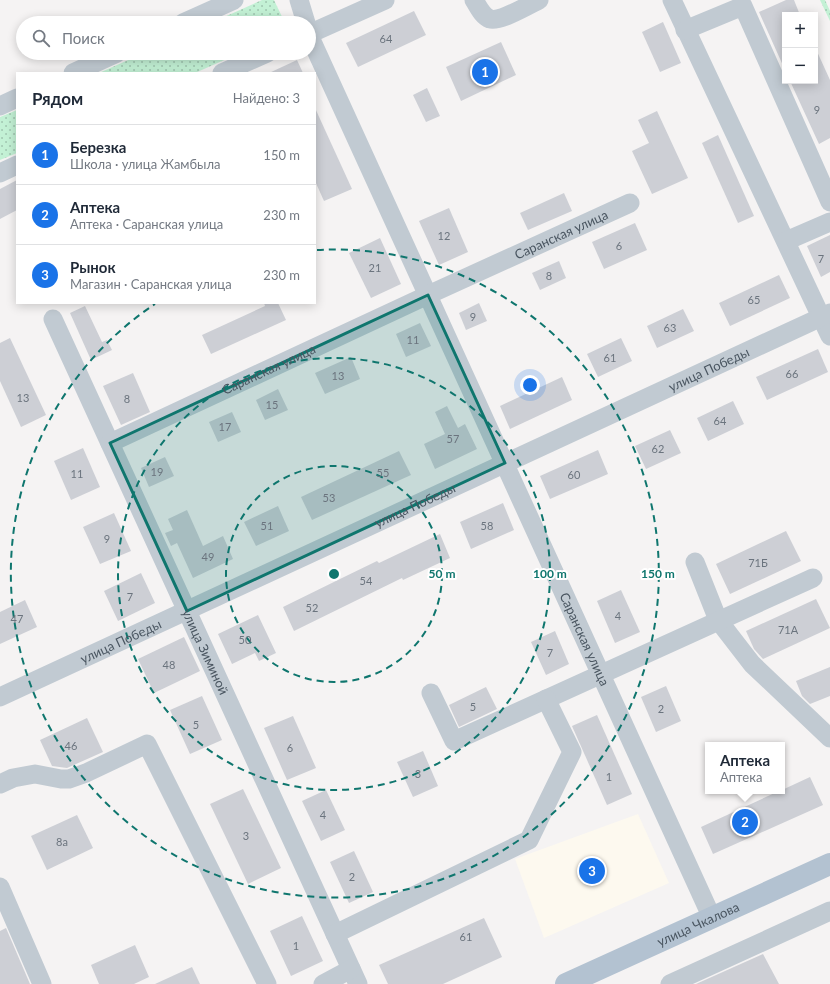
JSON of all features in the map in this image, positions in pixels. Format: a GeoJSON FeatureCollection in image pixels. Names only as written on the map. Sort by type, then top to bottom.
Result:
{"type":"FeatureCollection","features":[{"type":"Feature","properties":{"kind":"main road","name":"улица Чкалова"},"geometry":{"type":"LineString","coordinates":[[566,984],[830,864]]}},
{"type":"Feature","properties":{"kind":"street"},"geometry":{"type":"LineString","coordinates":[[199,16],[234,0]]}},
{"type":"Feature","properties":{"kind":"street"},"geometry":{"type":"LineString","coordinates":[[299,0],[304,16]]}},
{"type":"Feature","properties":{"kind":"street"},"geometry":{"type":"LineString","coordinates":[[316,32],[385,0]]}},
{"type":"Feature","properties":{"kind":"street"},"geometry":{"type":"LineString","coordinates":[[474,0],[482,14],[490,19],[499,18],[539,0]]}},
{"type":"Feature","properties":{"kind":"street"},"geometry":{"type":"LineString","coordinates":[[672,0],[786,241],[826,315],[830,336]]}},
{"type":"Feature","properties":{"kind":"street"},"geometry":{"type":"LineString","coordinates":[[685,30],[747,2],[830,202]]}},
{"type":"Feature","properties":{"kind":"street","name":"Саранская улица"},"geometry":{"type":"LineString","coordinates":[[316,50],[712,918]]}},
{"type":"Feature","properties":{"kind":"street"},"geometry":{"type":"LineString","coordinates":[[75,72],[102,60]]}},
{"type":"Feature","properties":{"kind":"street"},"geometry":{"type":"LineString","coordinates":[[224,72],[251,60]]}},
{"type":"Feature","properties":{"kind":"street"},"geometry":{"type":"LineString","coordinates":[[0,106],[16,98]]}},
{"type":"Feature","properties":{"kind":"street"},"geometry":{"type":"LineString","coordinates":[[0,173],[16,165]]}},
{"type":"Feature","properties":{"kind":"street","name":"Саранская улица"},"geometry":{"type":"LineString","coordinates":[[110,443],[630,203]]}},
{"type":"Feature","properties":{"kind":"street"},"geometry":{"type":"LineString","coordinates":[[786,241],[830,222]]}},
{"type":"Feature","properties":{"kind":"street","name":"улица Победы"},"geometry":{"type":"LineString","coordinates":[[0,697],[826,315]]}},
{"type":"Feature","properties":{"kind":"street","name":"улица Зиминой"},"geometry":{"type":"LineString","coordinates":[[53,319],[355,977]]}},
{"type":"Feature","properties":{"kind":"street"},"geometry":{"type":"LineString","coordinates":[[695,562],[718,620],[752,664],[830,738]]}},
{"type":"Feature","properties":{"kind":"street"},"geometry":{"type":"LineString","coordinates":[[431,693],[454,741],[813,578]]}},
{"type":"Feature","properties":{"kind":"street"},"geometry":{"type":"LineString","coordinates":[[335,934],[529,840],[572,752],[546,699]]}},
{"type":"Feature","properties":{"kind":"street"},"geometry":{"type":"LineString","coordinates":[[0,784],[13,778],[36,774],[69,779],[86,773],[147,744],[267,984]]}},
{"type":"Feature","properties":{"kind":"street"},"geometry":{"type":"LineString","coordinates":[[0,887],[42,984]]}},
{"type":"Feature","properties":{"kind":"street"},"geometry":{"type":"LineString","coordinates":[[670,984],[830,911]]}},
{"type":"Feature","properties":{"kind":"street"},"geometry":{"type":"LineString","coordinates":[[323,984],[355,977]]}},
{"type":"Feature","properties":{"kind":"highlighted area"},"geometry":{"type":"Polygon","coordinates":[[[428,295],[505,463],[187,611],[110,443],[428,295]]]}},
{"type":"Feature","properties":{"kind":"shaded area"},"geometry":{"type":"Polygon","coordinates":[[[638,814],[669,883],[544,938],[515,859],[638,814]]]}},
{"type":"Feature","properties":{"kind":"green space"},"geometry":{"type":"Polygon","coordinates":[[[262,0],[274,0],[282,16],[227,16],[262,0]]]}},
{"type":"Feature","properties":{"kind":"green space"},"geometry":{"type":"Polygon","coordinates":[[[820,0],[825,0],[830,11],[830,21],[820,0]]]}},
{"type":"Feature","properties":{"kind":"green space"},"geometry":{"type":"Polygon","coordinates":[[[128,60],[224,60],[197,72],[101,72],[128,60]]]}},
{"type":"Feature","properties":{"kind":"green space"},"geometry":{"type":"Polygon","coordinates":[[[16,110],[16,153],[0,160],[0,117],[16,110]]]}},
{"type":"Feature","properties":{"kind":"building"},"geometry":{"type":"Polygon","coordinates":[[[786,0],[794,0],[799,12],[782,12],[782,63],[759,12],[786,0]]]}},
{"type":"Feature","properties":{"kind":"building"},"geometry":{"type":"Polygon","coordinates":[[[414,11],[426,35],[358,67],[346,43],[414,11]]]}},
{"type":"Feature","properties":{"kind":"building"},"geometry":{"type":"Polygon","coordinates":[[[663,22],[681,63],[660,72],[642,32],[663,22]]]}},
{"type":"Feature","properties":{"kind":"building"},"geometry":{"type":"Polygon","coordinates":[[[501,42],[516,75],[461,101],[446,67],[501,42]]]}},
{"type":"Feature","properties":{"kind":"building"},"geometry":{"type":"Polygon","coordinates":[[[818,54],[830,80],[830,138],[819,144],[791,84],[818,84],[818,54]]]}},
{"type":"Feature","properties":{"kind":"building"},"geometry":{"type":"Polygon","coordinates":[[[297,60],[303,72],[271,72],[297,60]]]}},
{"type":"Feature","properties":{"kind":"building"},"geometry":{"type":"Polygon","coordinates":[[[427,88],[440,116],[426,122],[413,95],[427,88]]]}},
{"type":"Feature","properties":{"kind":"building"},"geometry":{"type":"Polygon","coordinates":[[[316,110],[352,189],[324,201],[316,183],[316,110]]]}},
{"type":"Feature","properties":{"kind":"building"},"geometry":{"type":"Polygon","coordinates":[[[657,111],[688,178],[652,194],[632,151],[649,143],[638,120],[657,111]]]}},
{"type":"Feature","properties":{"kind":"building"},"geometry":{"type":"Polygon","coordinates":[[[718,135],[754,216],[738,223],[702,143],[718,135]]]}},
{"type":"Feature","properties":{"kind":"building"},"geometry":{"type":"Polygon","coordinates":[[[16,181],[16,211],[0,219],[0,189],[16,181]]]}},
{"type":"Feature","properties":{"kind":"building"},"geometry":{"type":"Polygon","coordinates":[[[564,193],[572,211],[528,230],[520,213],[564,193]]]}},
{"type":"Feature","properties":{"kind":"building"},"geometry":{"type":"Polygon","coordinates":[[[449,208],[468,252],[439,265],[419,221],[449,208]]]}},
{"type":"Feature","properties":{"kind":"building"},"geometry":{"type":"Polygon","coordinates":[[[635,223],[647,250],[604,269],[592,242],[635,223]]]}},
{"type":"Feature","properties":{"kind":"building"},"geometry":{"type":"Polygon","coordinates":[[[830,235],[830,272],[821,277],[807,246],[830,235]]]}},
{"type":"Feature","properties":{"kind":"building"},"geometry":{"type":"Polygon","coordinates":[[[380,238],[401,284],[371,298],[349,253],[380,238]]]}},
{"type":"Feature","properties":{"kind":"building"},"geometry":{"type":"Polygon","coordinates":[[[559,261],[566,278],[540,290],[532,273],[559,261]]]}},
{"type":"Feature","properties":{"kind":"building"},"geometry":{"type":"Polygon","coordinates":[[[779,275],[790,298],[730,326],[719,303],[779,275]]]}},
{"type":"Feature","properties":{"kind":"building"},"geometry":{"type":"Polygon","coordinates":[[[479,303],[487,321],[466,330],[459,313],[479,303]]]}},
{"type":"Feature","properties":{"kind":"building"},"geometry":{"type":"Polygon","coordinates":[[[264,304],[278,304],[286,320],[211,354],[202,335],[265,306],[264,304]]]}},
{"type":"Feature","properties":{"kind":"building"},"geometry":{"type":"Polygon","coordinates":[[[85,306],[102,342],[107,340],[112,350],[91,360],[70,313],[85,306]]]}},
{"type":"Feature","properties":{"kind":"building"},"geometry":{"type":"Polygon","coordinates":[[[683,309],[694,331],[657,348],[647,326],[683,309]]]}},
{"type":"Feature","properties":{"kind":"building"},"geometry":{"type":"Polygon","coordinates":[[[420,323],[431,346],[406,357],[396,334],[420,323]]]}},
{"type":"Feature","properties":{"kind":"building"},"geometry":{"type":"Polygon","coordinates":[[[10,338],[46,415],[21,427],[0,381],[0,343],[10,338]]]}},
{"type":"Feature","properties":{"kind":"building"},"geometry":{"type":"Polygon","coordinates":[[[621,338],[632,361],[598,377],[587,354],[621,338]]]}},
{"type":"Feature","properties":{"kind":"building"},"geometry":{"type":"Polygon","coordinates":[[[818,349],[828,372],[767,400],[756,377],[818,349]]]}},
{"type":"Feature","properties":{"kind":"building"},"geometry":{"type":"Polygon","coordinates":[[[351,357],[360,379],[325,394],[315,373],[351,357]]]}},
{"type":"Feature","properties":{"kind":"building"},"geometry":{"type":"Polygon","coordinates":[[[133,373],[150,412],[121,425],[103,386],[133,373]]]}},
{"type":"Feature","properties":{"kind":"building"},"geometry":{"type":"Polygon","coordinates":[[[562,377],[572,400],[510,429],[500,406],[562,377]]]}},
{"type":"Feature","properties":{"kind":"building"},"geometry":{"type":"Polygon","coordinates":[[[278,389],[288,410],[265,420],[256,400],[278,389]]]}},
{"type":"Feature","properties":{"kind":"building"},"geometry":{"type":"Polygon","coordinates":[[[733,401],[744,424],[708,441],[697,418],[733,401]]]}},
{"type":"Feature","properties":{"kind":"building"},"geometry":{"type":"Polygon","coordinates":[[[447,406],[458,428],[465,424],[477,449],[435,469],[424,444],[445,434],[435,412],[447,406]]]}},
{"type":"Feature","properties":{"kind":"building"},"geometry":{"type":"Polygon","coordinates":[[[232,412],[241,432],[218,442],[209,422],[232,412]]]}},
{"type":"Feature","properties":{"kind":"building"},"geometry":{"type":"Polygon","coordinates":[[[670,430],[681,453],[646,469],[635,446],[670,430]]]}},
{"type":"Feature","properties":{"kind":"building"},"geometry":{"type":"Polygon","coordinates":[[[83,448],[100,487],[71,500],[54,461],[83,448]]]}},
{"type":"Feature","properties":{"kind":"building"},"geometry":{"type":"Polygon","coordinates":[[[598,450],[608,474],[550,499],[540,476],[598,450]]]}},
{"type":"Feature","properties":{"kind":"building"},"geometry":{"type":"Polygon","coordinates":[[[399,451],[411,475],[312,520],[301,497],[399,451]]]}},
{"type":"Feature","properties":{"kind":"building"},"geometry":{"type":"Polygon","coordinates":[[[165,457],[174,476],[149,487],[141,468],[165,457]]]}},
{"type":"Feature","properties":{"kind":"building"},"geometry":{"type":"Polygon","coordinates":[[[503,503],[514,530],[471,549],[460,522],[503,503]]]}},
{"type":"Feature","properties":{"kind":"building"},"geometry":{"type":"Polygon","coordinates":[[[278,506],[289,531],[256,546],[244,522],[278,506]]]}},
{"type":"Feature","properties":{"kind":"building"},"geometry":{"type":"Polygon","coordinates":[[[187,510],[203,546],[223,536],[233,559],[193,578],[177,543],[171,546],[165,533],[173,530],[168,519],[187,510]]]}},
{"type":"Feature","properties":{"kind":"building"},"geometry":{"type":"Polygon","coordinates":[[[114,513],[131,551],[100,564],[83,527],[114,513]]]}},
{"type":"Feature","properties":{"kind":"building"},"geometry":{"type":"Polygon","coordinates":[[[786,531],[801,561],[730,594],[716,564],[786,531]]]}},
{"type":"Feature","properties":{"kind":"building"},"geometry":{"type":"Polygon","coordinates":[[[440,534],[450,558],[403,580],[402,578],[294,631],[283,607],[377,561],[379,563],[440,534]]]}},
{"type":"Feature","properties":{"kind":"building"},"geometry":{"type":"Polygon","coordinates":[[[141,573],[155,603],[118,621],[104,591],[141,573]]]}},
{"type":"Feature","properties":{"kind":"building"},"geometry":{"type":"Polygon","coordinates":[[[621,590],[640,632],[615,643],[597,601],[621,590]]]}},
{"type":"Feature","properties":{"kind":"building"},"geometry":{"type":"Polygon","coordinates":[[[816,599],[830,628],[763,659],[754,649],[746,631],[816,599]]]}},
{"type":"Feature","properties":{"kind":"building"},"geometry":{"type":"Polygon","coordinates":[[[25,600],[37,627],[0,644],[0,612],[25,600]]]}},
{"type":"Feature","properties":{"kind":"building"},"geometry":{"type":"Polygon","coordinates":[[[258,615],[276,653],[259,661],[255,653],[232,664],[218,634],[258,615]]]}},
{"type":"Feature","properties":{"kind":"building"},"geometry":{"type":"Polygon","coordinates":[[[555,631],[569,664],[546,675],[531,642],[555,631]]]}},
{"type":"Feature","properties":{"kind":"building"},"geometry":{"type":"Polygon","coordinates":[[[184,637],[200,671],[154,693],[138,659],[184,637]]]}},
{"type":"Feature","properties":{"kind":"building"},"geometry":{"type":"Polygon","coordinates":[[[830,667],[830,696],[810,704],[802,696],[796,681],[830,667]]]}},
{"type":"Feature","properties":{"kind":"building"},"geometry":{"type":"Polygon","coordinates":[[[666,686],[681,721],[656,732],[641,697],[666,686]]]}},
{"type":"Feature","properties":{"kind":"building"},"geometry":{"type":"Polygon","coordinates":[[[486,687],[497,709],[459,727],[449,705],[486,687]]]}},
{"type":"Feature","properties":{"kind":"building"},"geometry":{"type":"Polygon","coordinates":[[[202,696],[222,740],[190,754],[170,710],[202,696]]]}},
{"type":"Feature","properties":{"kind":"building"},"geometry":{"type":"Polygon","coordinates":[[[597,715],[632,794],[607,805],[572,726],[597,715]]]}},
{"type":"Feature","properties":{"kind":"building"},"geometry":{"type":"Polygon","coordinates":[[[293,716],[316,768],[287,780],[264,728],[293,716]]]}},
{"type":"Feature","properties":{"kind":"building"},"geometry":{"type":"Polygon","coordinates":[[[87,718],[103,752],[67,768],[52,766],[40,740],[87,718]]]}},
{"type":"Feature","properties":{"kind":"building"},"geometry":{"type":"Polygon","coordinates":[[[423,751],[438,786],[413,797],[397,762],[423,751]]]}},
{"type":"Feature","properties":{"kind":"building"},"geometry":{"type":"Polygon","coordinates":[[[810,777],[823,805],[713,854],[701,827],[772,794],[785,794],[785,789],[810,777]]]}},
{"type":"Feature","properties":{"kind":"building"},"geometry":{"type":"Polygon","coordinates":[[[243,789],[281,868],[248,884],[210,804],[243,789]]]}},
{"type":"Feature","properties":{"kind":"building"},"geometry":{"type":"Polygon","coordinates":[[[326,790],[345,830],[321,841],[302,801],[326,790]]]}},
{"type":"Feature","properties":{"kind":"building"},"geometry":{"type":"Polygon","coordinates":[[[77,815],[93,848],[47,870],[31,836],[77,815]]]}},
{"type":"Feature","properties":{"kind":"building"},"geometry":{"type":"Polygon","coordinates":[[[354,851],[373,892],[349,903],[330,862],[354,851]]]}},
{"type":"Feature","properties":{"kind":"building"},"geometry":{"type":"Polygon","coordinates":[[[302,916],[323,961],[291,976],[270,931],[302,916]]]}},
{"type":"Feature","properties":{"kind":"building"},"geometry":{"type":"Polygon","coordinates":[[[484,918],[502,957],[443,984],[388,984],[379,965],[484,918]]]}},
{"type":"Feature","properties":{"kind":"building"},"geometry":{"type":"Polygon","coordinates":[[[6,928],[30,984],[0,984],[0,931],[6,928]]]}},
{"type":"Feature","properties":{"kind":"building"},"geometry":{"type":"Polygon","coordinates":[[[135,945],[149,977],[134,984],[99,984],[91,965],[135,945]]]}},
{"type":"Feature","properties":{"kind":"building"},"geometry":{"type":"Polygon","coordinates":[[[763,954],[779,984],[696,984],[763,954]]]}},
{"type":"Feature","properties":{"kind":"building"},"geometry":{"type":"Polygon","coordinates":[[[192,967],[200,984],[155,984],[192,967]]]}},
{"type":"Feature","properties":{"kind":"place","name":"Березка"},"geometry":{"type":"Point","coordinates":[485,72]}},
{"type":"Feature","properties":{"kind":"place","name":"Аптека"},"geometry":{"type":"Point","coordinates":[745,822]}},
{"type":"Feature","properties":{"kind":"place","name":"Рынок"},"geometry":{"type":"Point","coordinates":[592,871]}}]}
